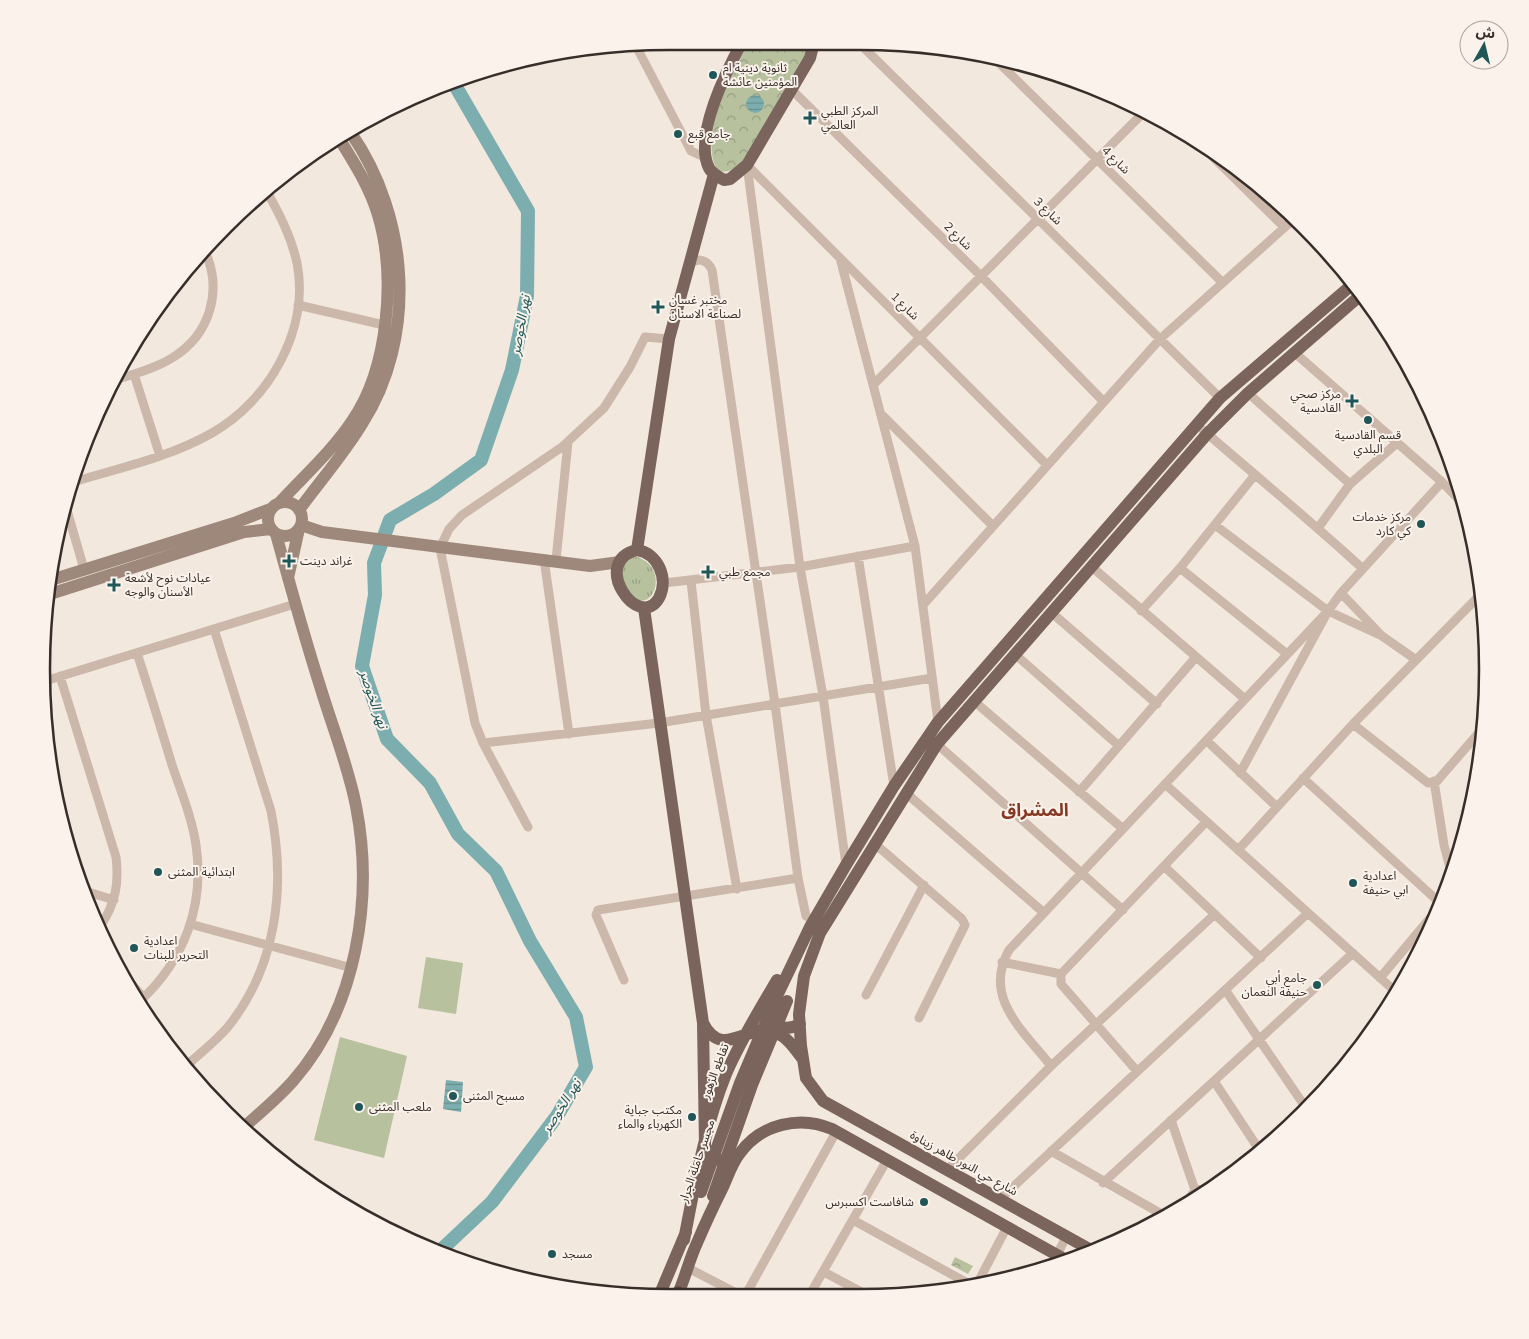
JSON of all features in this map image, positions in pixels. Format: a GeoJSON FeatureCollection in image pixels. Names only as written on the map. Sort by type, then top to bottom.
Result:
{"type":"FeatureCollection","features":[{"type":"Feature","properties":{"kind":"main road"},"geometry":{"type":"LineString","coordinates":[[738,50],[724,76],[709,117],[706,158],[709,169],[724,180],[730,179],[747,166],[792,90],[812,50]]}},
{"type":"Feature","properties":{"kind":"main road"},"geometry":{"type":"LineString","coordinates":[[636,550],[669,339],[714,174]]}},
{"type":"Feature","properties":{"kind":"main road"},"geometry":{"type":"LineString","coordinates":[[815,927],[874,843],[937,744],[1092,567],[1202,430],[1220,398],[1348,288]]}},
{"type":"Feature","properties":{"kind":"main road"},"geometry":{"type":"LineString","coordinates":[[802,1058],[799,1004],[815,927],[846,864],[894,786],[938,722],[1202,430],[1248,393],[1356,299]]}},
{"type":"Feature","properties":{"kind":"main road"},"geometry":{"type":"LineString","coordinates":[[636,550],[652,557],[662,573],[664,583],[656,602],[644,608],[631,601],[618,583],[616,574],[624,555],[636,550]]}},
{"type":"Feature","properties":{"kind":"main road"},"geometry":{"type":"LineString","coordinates":[[644,608],[703,1023],[705,1146],[712,1157],[721,1162],[732,1159],[756,1137],[769,1130],[783,1124],[813,1122],[836,1132],[1007,1227],[1054,1257]]}},
{"type":"Feature","properties":{"kind":"main road","name":"مجسر حاملة الجرار"},"geometry":{"type":"LineString","coordinates":[[690,1242],[707,1194],[752,1085],[782,998],[815,927]]}},
{"type":"Feature","properties":{"kind":"main road","name":"تقاطع الزهور"},"geometry":{"type":"LineString","coordinates":[[690,1242],[698,1168],[722,1084],[744,1036],[815,927]]}},
{"type":"Feature","properties":{"kind":"main road"},"geometry":{"type":"LineString","coordinates":[[761,1008],[764,1018],[774,1025],[791,1028],[800,1024]]}},
{"type":"Feature","properties":{"kind":"main road"},"geometry":{"type":"LineString","coordinates":[[703,1023],[709,1034],[720,1039],[732,1040],[761,1031],[777,1033],[789,1042],[802,1058]]}},
{"type":"Feature","properties":{"kind":"main road","name":"شارع حي النور طاهر زيناوة"},"geometry":{"type":"LineString","coordinates":[[802,1058],[806,1078],[823,1100],[1084,1247]]}},
{"type":"Feature","properties":{"kind":"main road"},"geometry":{"type":"LineString","coordinates":[[663,1289],[739,1154]]}},
{"type":"Feature","properties":{"kind":"main road"},"geometry":{"type":"LineString","coordinates":[[698,1168],[707,1164],[717,1165],[724,1169],[728,1176]]}},
{"type":"Feature","properties":{"kind":"main road"},"geometry":{"type":"LineString","coordinates":[[680,1289],[688,1268],[690,1242]]}},
{"type":"Feature","properties":{"kind":"street","name":"شارع 3"},"geometry":{"type":"LineString","coordinates":[[866,50],[1220,398]]}},
{"type":"Feature","properties":{"kind":"street"},"geometry":{"type":"LineString","coordinates":[[638,51],[691,152],[706,158]]}},
{"type":"Feature","properties":{"kind":"street","name":"شارع 4"},"geometry":{"type":"LineString","coordinates":[[1004,67],[1222,282]]}},
{"type":"Feature","properties":{"kind":"street","name":"شارع 2"},"geometry":{"type":"LineString","coordinates":[[792,90],[981,276],[1104,402]]}},
{"type":"Feature","properties":{"kind":"street"},"geometry":{"type":"LineString","coordinates":[[873,385],[1139,117]]}},
{"type":"Feature","properties":{"kind":"street"},"geometry":{"type":"LineString","coordinates":[[288,578],[300,527],[299,510],[362,425],[380,389],[391,354],[399,306],[400,285],[397,246],[389,209],[373,170],[353,137]]}},
{"type":"Feature","properties":{"kind":"street"},"geometry":{"type":"LineString","coordinates":[[249,1124],[284,1091],[311,1055],[340,1000],[352,968],[362,904],[363,867],[360,829],[350,782],[288,578],[273,531],[267,519],[274,506],[335,444],[353,420],[376,366],[384,325],[388,275],[382,230],[368,187],[342,144]]}},
{"type":"Feature","properties":{"kind":"street"},"geometry":{"type":"LineString","coordinates":[[747,166],[800,567],[823,696],[846,864]]}},
{"type":"Feature","properties":{"kind":"street","name":"شارع 1"},"geometry":{"type":"LineString","coordinates":[[747,166],[1046,464]]}},
{"type":"Feature","properties":{"kind":"street"},"geometry":{"type":"LineString","coordinates":[[1229,172],[1284,228]]}},
{"type":"Feature","properties":{"kind":"street"},"geometry":{"type":"LineString","coordinates":[[80,480],[160,456],[213,432],[230,421],[257,397],[282,360],[298,306],[299,288],[292,243],[270,197]]}},
{"type":"Feature","properties":{"kind":"street"},"geometry":{"type":"LineString","coordinates":[[923,605],[1046,464],[1160,339],[1289,223]]}},
{"type":"Feature","properties":{"kind":"street"},"geometry":{"type":"LineString","coordinates":[[124,377],[170,360],[186,349],[198,335],[208,318],[213,300],[214,281],[207,257]]}},
{"type":"Feature","properties":{"kind":"street"},"geometry":{"type":"LineString","coordinates":[[840,258],[915,546],[938,722]]}},
{"type":"Feature","properties":{"kind":"street"},"geometry":{"type":"LineString","coordinates":[[688,266],[694,261],[701,260],[708,263],[712,270],[757,574],[798,878],[806,916],[815,927]]}},
{"type":"Feature","properties":{"kind":"street"},"geometry":{"type":"LineString","coordinates":[[298,306],[384,325]]}},
{"type":"Feature","properties":{"kind":"street"},"geometry":{"type":"LineString","coordinates":[[528,827],[483,743],[470,702],[437,548],[455,522],[472,507],[568,442],[604,408],[630,367],[645,337],[669,339]]}},
{"type":"Feature","properties":{"kind":"street"},"geometry":{"type":"LineString","coordinates":[[1295,353],[1453,494]]}},
{"type":"Feature","properties":{"kind":"street"},"geometry":{"type":"LineString","coordinates":[[134,374],[160,456]]}},
{"type":"Feature","properties":{"kind":"street"},"geometry":{"type":"LineString","coordinates":[[1248,393],[1350,484]]}},
{"type":"Feature","properties":{"kind":"street"},"geometry":{"type":"LineString","coordinates":[[882,415],[993,526]]}},
{"type":"Feature","properties":{"kind":"street"},"geometry":{"type":"LineString","coordinates":[[1202,430],[1254,476],[1318,528],[1363,569]]}},
{"type":"Feature","properties":{"kind":"street"},"geometry":{"type":"LineString","coordinates":[[568,442],[550,560],[569,734]]}},
{"type":"Feature","properties":{"kind":"street"},"geometry":{"type":"LineString","coordinates":[[1318,528],[1350,484],[1397,443]]}},
{"type":"Feature","properties":{"kind":"street"},"geometry":{"type":"LineString","coordinates":[[1141,610],[1180,568],[1254,476]]}},
{"type":"Feature","properties":{"kind":"street"},"geometry":{"type":"LineString","coordinates":[[300,480],[303,488],[308,491],[314,490]]}},
{"type":"Feature","properties":{"kind":"street"},"geometry":{"type":"LineString","coordinates":[[1240,773],[1328,611],[1341,593],[1442,482]]}},
{"type":"Feature","properties":{"kind":"street"},"geometry":{"type":"LineString","coordinates":[[57,578],[234,523],[274,506],[292,504],[299,510]]}},
{"type":"Feature","properties":{"kind":"street"},"geometry":{"type":"LineString","coordinates":[[69,518],[84,569]]}},
{"type":"Feature","properties":{"kind":"street"},"geometry":{"type":"LineString","coordinates":[[1215,525],[1328,611],[1382,636],[1415,659]]}},
{"type":"Feature","properties":{"kind":"street"},"geometry":{"type":"LineString","coordinates":[[55,593],[244,532],[273,531],[286,536],[300,527],[322,532],[437,548],[590,566],[606,572],[618,583]]}},
{"type":"Feature","properties":{"kind":"street"},"geometry":{"type":"LineString","coordinates":[[664,583],[757,574],[915,546]]}},
{"type":"Feature","properties":{"kind":"street"},"geometry":{"type":"LineString","coordinates":[[858,556],[894,786]]}},
{"type":"Feature","properties":{"kind":"street"},"geometry":{"type":"LineString","coordinates":[[590,566],[620,562]]}},
{"type":"Feature","properties":{"kind":"street"},"geometry":{"type":"LineString","coordinates":[[1092,567],[1245,699]]}},
{"type":"Feature","properties":{"kind":"street"},"geometry":{"type":"LineString","coordinates":[[1180,568],[1287,654]]}},
{"type":"Feature","properties":{"kind":"street"},"geometry":{"type":"LineString","coordinates":[[691,581],[706,716],[737,889]]}},
{"type":"Feature","properties":{"kind":"street"},"geometry":{"type":"LineString","coordinates":[[1341,593],[1382,636]]}},
{"type":"Feature","properties":{"kind":"street"},"geometry":{"type":"LineString","coordinates":[[1238,850],[1353,724],[1475,600]]}},
{"type":"Feature","properties":{"kind":"street"},"geometry":{"type":"LineString","coordinates":[[50,679],[295,604]]}},
{"type":"Feature","properties":{"kind":"street"},"geometry":{"type":"LineString","coordinates":[[1052,1066],[1005,1007],[1000,987],[1002,962],[1009,950],[1328,611]]}},
{"type":"Feature","properties":{"kind":"street"},"geometry":{"type":"LineString","coordinates":[[1052,613],[1157,704]]}},
{"type":"Feature","properties":{"kind":"street"},"geometry":{"type":"LineString","coordinates":[[191,1062],[215,1041],[235,1017],[254,984],[270,944],[278,890],[275,833],[263,781],[214,629]]}},
{"type":"Feature","properties":{"kind":"street"},"geometry":{"type":"LineString","coordinates":[[137,653],[196,844],[198,881],[190,924],[170,969],[144,997]]}},
{"type":"Feature","properties":{"kind":"street"},"geometry":{"type":"LineString","coordinates":[[1016,654],[1119,746]]}},
{"type":"Feature","properties":{"kind":"street"},"geometry":{"type":"LineString","coordinates":[[1079,792],[1196,657]]}},
{"type":"Feature","properties":{"kind":"street"},"geometry":{"type":"LineString","coordinates":[[60,676],[113,843],[118,871],[114,900],[103,920]]}},
{"type":"Feature","properties":{"kind":"street"},"geometry":{"type":"LineString","coordinates":[[483,743],[660,723],[932,678]]}},
{"type":"Feature","properties":{"kind":"street"},"geometry":{"type":"LineString","coordinates":[[975,702],[1122,828]]}},
{"type":"Feature","properties":{"kind":"street"},"geometry":{"type":"LineString","coordinates":[[1353,724],[1428,783],[1437,780],[1475,737]]}},
{"type":"Feature","properties":{"kind":"street"},"geometry":{"type":"LineString","coordinates":[[1207,741],[1278,806]]}},
{"type":"Feature","properties":{"kind":"street"},"geometry":{"type":"LineString","coordinates":[[937,744],[1123,910]]}},
{"type":"Feature","properties":{"kind":"street"},"geometry":{"type":"LineString","coordinates":[[1303,778],[1435,899]]}},
{"type":"Feature","properties":{"kind":"street"},"geometry":{"type":"LineString","coordinates":[[1434,781],[1448,862]]}},
{"type":"Feature","properties":{"kind":"street"},"geometry":{"type":"LineString","coordinates":[[1164,784],[1391,988]]}},
{"type":"Feature","properties":{"kind":"street"},"geometry":{"type":"LineString","coordinates":[[906,793],[1044,912]]}},
{"type":"Feature","properties":{"kind":"street"},"geometry":{"type":"LineString","coordinates":[[1060,974],[1165,867],[1206,822]]}},
{"type":"Feature","properties":{"kind":"street"},"geometry":{"type":"LineString","coordinates":[[874,843],[962,919],[965,925],[919,1018]]}},
{"type":"Feature","properties":{"kind":"street"},"geometry":{"type":"LineString","coordinates":[[1165,867],[1261,958]]}},
{"type":"Feature","properties":{"kind":"street"},"geometry":{"type":"LineString","coordinates":[[624,980],[596,915],[598,910],[798,878]]}},
{"type":"Feature","properties":{"kind":"street"},"geometry":{"type":"LineString","coordinates":[[866,994],[924,885]]}},
{"type":"Feature","properties":{"kind":"street"},"geometry":{"type":"LineString","coordinates":[[92,893],[114,900]]}},
{"type":"Feature","properties":{"kind":"street"},"geometry":{"type":"LineString","coordinates":[[1000,1199],[1136,1070],[1226,991],[1308,913]]}},
{"type":"Feature","properties":{"kind":"street"},"geometry":{"type":"LineString","coordinates":[[947,1170],[1052,1066],[1214,914]]}},
{"type":"Feature","properties":{"kind":"street"},"geometry":{"type":"LineString","coordinates":[[190,924],[270,944],[352,968]]}},
{"type":"Feature","properties":{"kind":"street"},"geometry":{"type":"LineString","coordinates":[[1380,978],[1422,927]]}},
{"type":"Feature","properties":{"kind":"street"},"geometry":{"type":"LineString","coordinates":[[1103,1182],[1353,953]]}},
{"type":"Feature","properties":{"kind":"street"},"geometry":{"type":"LineString","coordinates":[[1002,962],[1060,974]]}},
{"type":"Feature","properties":{"kind":"street"},"geometry":{"type":"LineString","coordinates":[[1060,974],[1061,984],[1136,1070]]}},
{"type":"Feature","properties":{"kind":"street"},"geometry":{"type":"LineString","coordinates":[[1226,991],[1303,1103]]}},
{"type":"Feature","properties":{"kind":"street"},"geometry":{"type":"LineString","coordinates":[[1214,1081],[1256,1145]]}},
{"type":"Feature","properties":{"kind":"street"},"geometry":{"type":"LineString","coordinates":[[1171,1120],[1195,1190]]}},
{"type":"Feature","properties":{"kind":"street"},"geometry":{"type":"LineString","coordinates":[[748,1289],[836,1132]]}},
{"type":"Feature","properties":{"kind":"street"},"geometry":{"type":"LineString","coordinates":[[1051,1151],[1158,1212]]}},
{"type":"Feature","properties":{"kind":"street"},"geometry":{"type":"LineString","coordinates":[[813,1289],[887,1160]]}},
{"type":"Feature","properties":{"kind":"street"},"geometry":{"type":"LineString","coordinates":[[853,1220],[962,1280]]}},
{"type":"Feature","properties":{"kind":"street"},"geometry":{"type":"LineString","coordinates":[[981,1277],[1007,1227]]}},
{"type":"Feature","properties":{"kind":"street"},"geometry":{"type":"LineString","coordinates":[[1059,1256],[1066,1237]]}},
{"type":"Feature","properties":{"kind":"street"},"geometry":{"type":"LineString","coordinates":[[688,1268],[730,1289]]}},
{"type":"Feature","properties":{"kind":"street"},"geometry":{"type":"LineString","coordinates":[[824,1272],[855,1289]]}},
{"type":"Feature","properties":{"kind":"green space"},"geometry":{"type":"Polygon","coordinates":[[[745,50],[805,50],[805,56],[742,163],[726,172],[716,168],[712,154],[712,138],[720,104],[745,50]]]}},
{"type":"Feature","properties":{"kind":"green space"},"geometry":{"type":"Polygon","coordinates":[[[634,556],[645,561],[652,568],[655,577],[653,593],[648,599],[642,601],[632,596],[621,578],[625,560],[634,556]]]}},
{"type":"Feature","properties":{"kind":"green space"},"geometry":{"type":"Polygon","coordinates":[[[426,957],[463,963],[456,1014],[418,1008],[426,957]]]}},
{"type":"Feature","properties":{"kind":"green space","name":"ملعب المثنى"},"geometry":{"type":"Polygon","coordinates":[[[340,1037],[407,1056],[384,1158],[314,1140],[340,1037]]]}},
{"type":"Feature","properties":{"kind":"green space"},"geometry":{"type":"Polygon","coordinates":[[[955,1257],[973,1266],[968,1274],[951,1265],[955,1257]]]}},
{"type":"Feature","properties":{"kind":"water"},"geometry":{"type":"Polygon","coordinates":[[[751,95],[759,95],[764,100],[762,111],[751,113],[746,108],[746,100],[751,95]]]}},
{"type":"Feature","properties":{"kind":"water","name":"مسبح المثنى"},"geometry":{"type":"Polygon","coordinates":[[[446,1080],[463,1082],[461,1112],[443,1109],[446,1080]]]}},
{"type":"Feature","properties":{"kind":"waterway","name":"نهر الخوصر"},"geometry":{"type":"LineString","coordinates":[[445,1247],[492,1202],[557,1116],[586,1067],[576,1017],[530,941],[496,871],[458,834],[430,783],[387,739],[362,666],[375,595],[374,563],[390,520],[434,494],[481,460],[512,370],[527,296],[528,211],[457,88]]}},
{"type":"Feature","properties":{"kind":"place","name":"ثانوية دينية ام المؤمنين عائشة"},"geometry":{"type":"Point","coordinates":[713,75]}},
{"type":"Feature","properties":{"kind":"place","name":"المركز الطبي العالمي"},"geometry":{"type":"Point","coordinates":[810,118]}},
{"type":"Feature","properties":{"kind":"place","name":"جامع قبع"},"geometry":{"type":"Point","coordinates":[678,134]}},
{"type":"Feature","properties":{"kind":"place","name":"مختبر غسان لصناعة الاسنان"},"geometry":{"type":"Point","coordinates":[658,307]}},
{"type":"Feature","properties":{"kind":"place","name":"مركز صحي القادسية"},"geometry":{"type":"Point","coordinates":[1352,401]}},
{"type":"Feature","properties":{"kind":"place","name":"قسم القادسية البلدي"},"geometry":{"type":"Point","coordinates":[1368,420]}},
{"type":"Feature","properties":{"kind":"place","name":"مركز خدمات كي كارد"},"geometry":{"type":"Point","coordinates":[1421,524]}},
{"type":"Feature","properties":{"kind":"place","name":"غراند دينت"},"geometry":{"type":"Point","coordinates":[289,561]}},
{"type":"Feature","properties":{"kind":"place","name":"مجمع طبي"},"geometry":{"type":"Point","coordinates":[708,572]}},
{"type":"Feature","properties":{"kind":"place","name":"عيادات نوح لأشعة الأسنان والوجه"},"geometry":{"type":"Point","coordinates":[114,585]}},
{"type":"Feature","properties":{"kind":"place","name":"ابتدائية المثنى"},"geometry":{"type":"Point","coordinates":[158,872]}},
{"type":"Feature","properties":{"kind":"place","name":"اعدادية ابي حنيفة"},"geometry":{"type":"Point","coordinates":[1353,883]}},
{"type":"Feature","properties":{"kind":"place","name":"اعدادية التحرير للبنات"},"geometry":{"type":"Point","coordinates":[134,948]}},
{"type":"Feature","properties":{"kind":"place","name":"جامع أبي حنيفة النعمان"},"geometry":{"type":"Point","coordinates":[1317,985]}},
{"type":"Feature","properties":{"kind":"place","name":"مسبح المثنى"},"geometry":{"type":"Point","coordinates":[453,1096]}},
{"type":"Feature","properties":{"kind":"place","name":"ملعب المثنى"},"geometry":{"type":"Point","coordinates":[359,1107]}},
{"type":"Feature","properties":{"kind":"place","name":"مكتب جباية الكهرباء والماء"},"geometry":{"type":"Point","coordinates":[692,1117]}},
{"type":"Feature","properties":{"kind":"place","name":"شافاست اكسبرس"},"geometry":{"type":"Point","coordinates":[924,1202]}},
{"type":"Feature","properties":{"kind":"place","name":"مسجد"},"geometry":{"type":"Point","coordinates":[552,1254]}},
{"type":"Feature","properties":{"kind":"district","name":"المشراق"},"geometry":{"type":"Point","coordinates":[1035,810]}}]}
